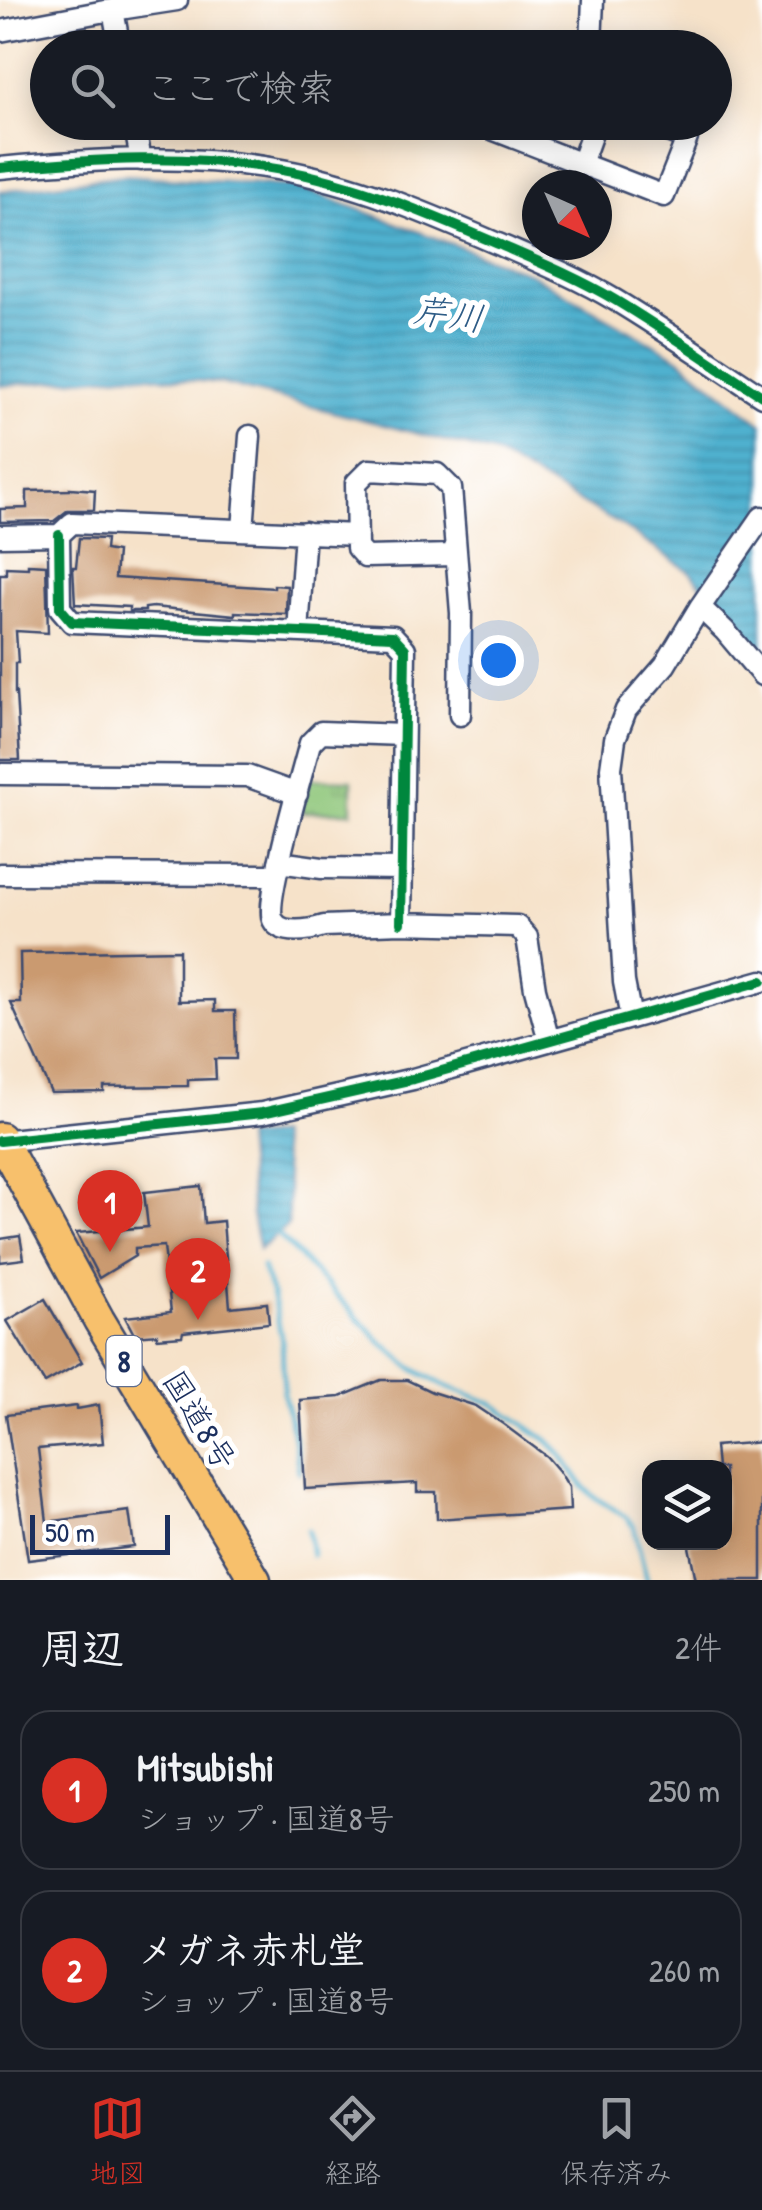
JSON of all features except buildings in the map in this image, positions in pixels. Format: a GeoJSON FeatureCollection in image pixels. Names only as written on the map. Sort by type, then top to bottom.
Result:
{"type":"FeatureCollection","features":[{"type":"Feature","properties":{"kind":"highway","name":"国道8号"},"geometry":{"type":"LineString","coordinates":[[1,1140],[99,1320],[255,1580]]}},
{"type":"Feature","properties":{"kind":"street"},"geometry":{"type":"LineString","coordinates":[[0,31],[177,0]]}},
{"type":"Feature","properties":{"kind":"street"},"geometry":{"type":"LineString","coordinates":[[593,0],[597,30]]}},
{"type":"Feature","properties":{"kind":"street"},"geometry":{"type":"LineString","coordinates":[[113,10],[117,30]]}},
{"type":"Feature","properties":{"kind":"street"},"geometry":{"type":"LineString","coordinates":[[137,140],[141,160]]}},
{"type":"Feature","properties":{"kind":"street"},"geometry":{"type":"LineString","coordinates":[[520,140],[664,196],[686,140]]}},
{"type":"Feature","properties":{"kind":"street"},"geometry":{"type":"LineString","coordinates":[[581,164],[590,140]]}},
{"type":"Feature","properties":{"kind":"street"},"geometry":{"type":"LineString","coordinates":[[0,168],[76,161],[195,160],[279,169],[330,180],[414,208],[612,298],[762,396]]}},
{"type":"Feature","properties":{"kind":"street"},"geometry":{"type":"LineString","coordinates":[[243,530],[250,436]]}},
{"type":"Feature","properties":{"kind":"street"},"geometry":{"type":"LineString","coordinates":[[456,555],[366,557],[357,548],[356,483],[369,470],[437,474],[451,488],[461,614],[460,716]]}},
{"type":"Feature","properties":{"kind":"street"},"geometry":{"type":"LineString","coordinates":[[631,1018],[624,982],[610,768],[615,739],[626,710],[664,665],[762,518]]}},
{"type":"Feature","properties":{"kind":"street"},"geometry":{"type":"LineString","coordinates":[[0,536],[59,535],[72,523],[356,534]]}},
{"type":"Feature","properties":{"kind":"street"},"geometry":{"type":"LineString","coordinates":[[298,632],[304,532]]}},
{"type":"Feature","properties":{"kind":"street"},"geometry":{"type":"LineString","coordinates":[[59,535],[60,608],[72,622],[393,636],[405,648],[401,923]]}},
{"type":"Feature","properties":{"kind":"street"},"geometry":{"type":"LineString","coordinates":[[704,601],[762,675]]}},
{"type":"Feature","properties":{"kind":"street"},"geometry":{"type":"LineString","coordinates":[[404,736],[321,732],[310,743],[278,868],[271,915],[284,929],[401,923],[517,926],[527,937],[549,1041]]}},
{"type":"Feature","properties":{"kind":"street"},"geometry":{"type":"LineString","coordinates":[[0,774],[248,776],[297,794]]}},
{"type":"Feature","properties":{"kind":"street"},"geometry":{"type":"LineString","coordinates":[[0,874],[402,869]]}},
{"type":"Feature","properties":{"kind":"street"},"geometry":{"type":"LineString","coordinates":[[1,1140],[238,1117],[414,1079],[762,981]]}},
{"type":"Feature","properties":{"kind":"green space"},"geometry":{"type":"Polygon","coordinates":[[[309,779],[352,780],[352,812],[301,812],[309,779]]]}},
{"type":"Feature","properties":{"kind":"water","name":"芹川"},"geometry":{"type":"Polygon","coordinates":[[[124,175],[299,187],[529,273],[677,357],[762,424],[762,656],[690,572],[622,526],[493,453],[220,383],[132,374],[0,386],[0,191],[124,175]]]}},
{"type":"Feature","properties":{"kind":"water"},"geometry":{"type":"Polygon","coordinates":[[[278,1135],[288,1190],[288,1225],[259,1250],[245,1138],[278,1135]]]}},
{"type":"Feature","properties":{"kind":"waterway"},"geometry":{"type":"LineString","coordinates":[[278,1234],[380,1341],[412,1368],[443,1385],[492,1403],[547,1440],[584,1487],[634,1527],[647,1580]]}},
{"type":"Feature","properties":{"kind":"waterway"},"geometry":{"type":"LineString","coordinates":[[262,1267],[282,1341],[284,1395],[299,1472]]}},
{"type":"Feature","properties":{"kind":"waterway"},"geometry":{"type":"LineString","coordinates":[[308,1530],[312,1555]]}},
{"type":"Feature","properties":{"kind":"cycle path"},"geometry":{"type":"LineString","coordinates":[[0,168],[106,160],[212,161],[282,170],[338,183],[445,222],[587,284],[762,396]]}},
{"type":"Feature","properties":{"kind":"cycle path"},"geometry":{"type":"LineString","coordinates":[[59,535],[60,608],[72,622],[393,636],[405,649],[401,923]]}},
{"type":"Feature","properties":{"kind":"cycle path"},"geometry":{"type":"LineString","coordinates":[[0,1141],[262,1113],[413,1079],[762,981]]}},
{"type":"Feature","properties":{"kind":"place","name":"Mitsubishi"},"geometry":{"type":"Point","coordinates":[110,1252]}},
{"type":"Feature","properties":{"kind":"place","name":"メガネ赤札堂"},"geometry":{"type":"Point","coordinates":[198,1320]}}]}
